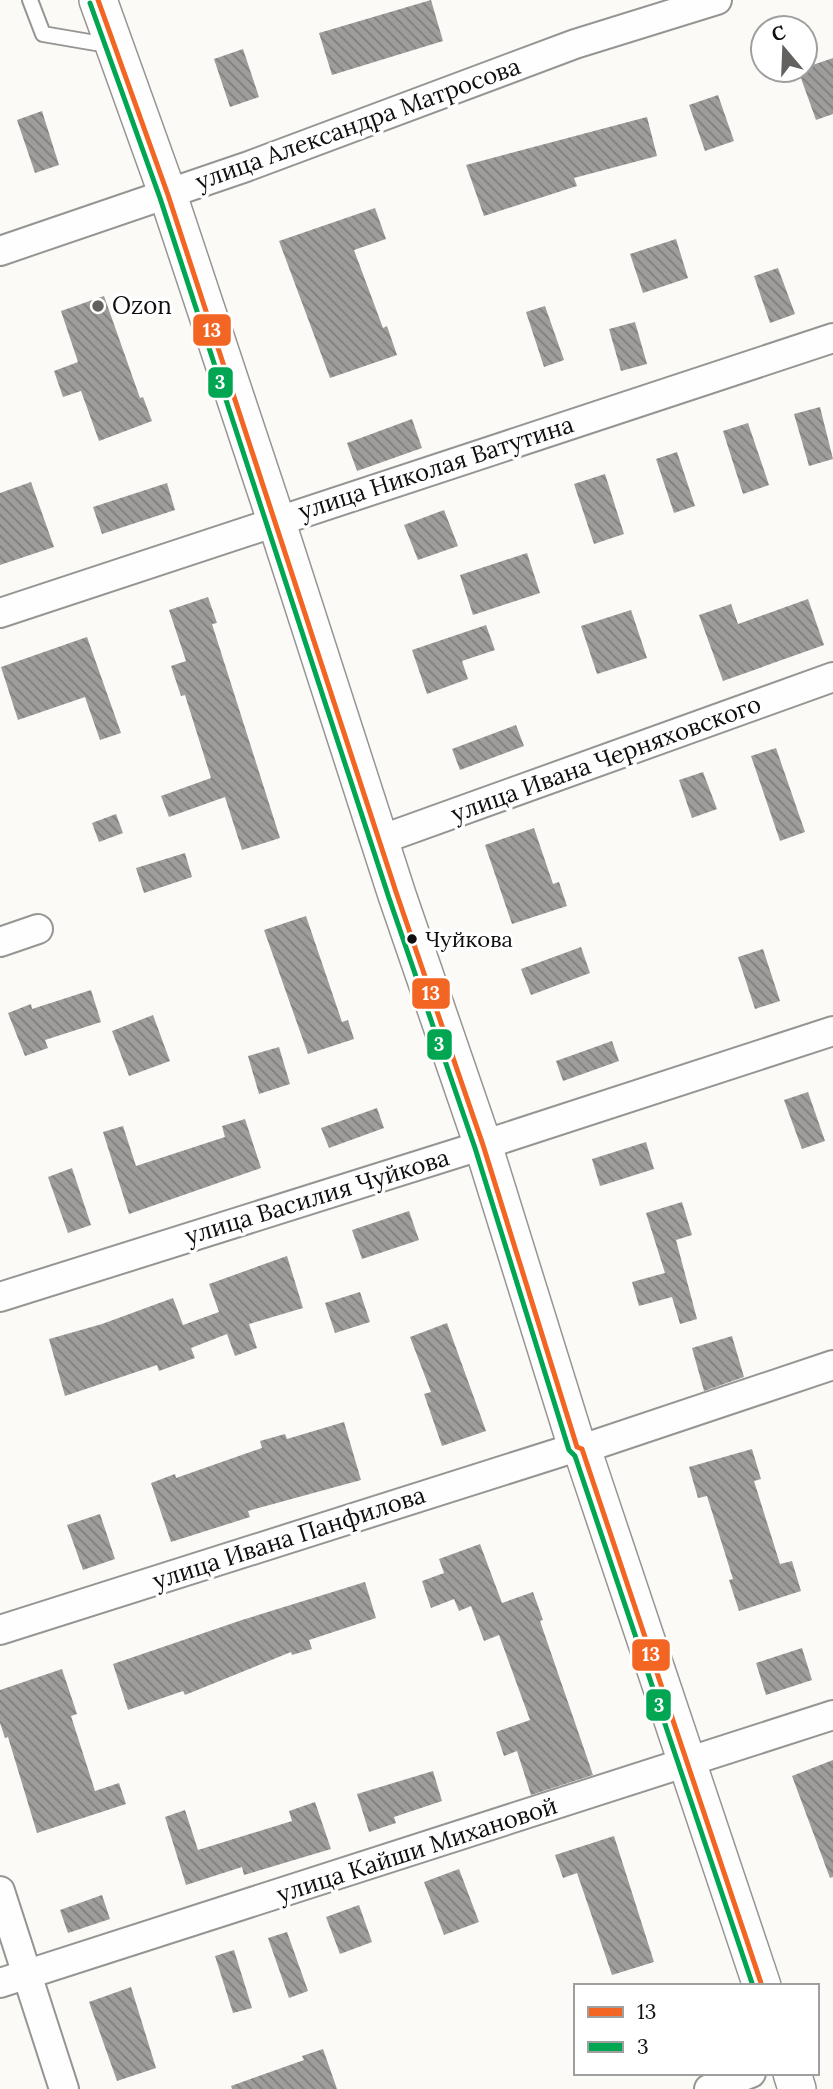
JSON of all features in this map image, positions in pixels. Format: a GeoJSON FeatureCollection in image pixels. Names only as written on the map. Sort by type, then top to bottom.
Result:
{"type":"FeatureCollection","features":[{"type":"Feature","properties":{"kind":"street"},"geometry":{"type":"LineString","coordinates":[[98,0],[168,195],[483,1145],[580,1448],[761,1984]]}},
{"type":"Feature","properties":{"kind":"street","name":"улица Александра Матросова"},"geometry":{"type":"LineString","coordinates":[[0,251],[168,195],[575,44],[718,0]]}},
{"type":"Feature","properties":{"kind":"street","name":"улица Николая Ватутина"},"geometry":{"type":"LineString","coordinates":[[0,613],[833,338]]}},
{"type":"Feature","properties":{"kind":"street","name":"улица Ивана Черняховского"},"geometry":{"type":"LineString","coordinates":[[380,841],[833,677]]}},
{"type":"Feature","properties":{"kind":"street"},"geometry":{"type":"LineString","coordinates":[[0,942],[38,929]]}},
{"type":"Feature","properties":{"kind":"street","name":"улица Василия Чуйкова"},"geometry":{"type":"LineString","coordinates":[[0,1297],[483,1145],[833,1031]]}},
{"type":"Feature","properties":{"kind":"street","name":"улица Ивана Панфилова"},"geometry":{"type":"LineString","coordinates":[[0,1630],[580,1448],[833,1365]]}},
{"type":"Feature","properties":{"kind":"street","name":"улица Кайши Михановой"},"geometry":{"type":"LineString","coordinates":[[0,1983],[833,1715]]}},
{"type":"Feature","properties":{"kind":"street"},"geometry":{"type":"LineString","coordinates":[[0,1891],[64,2089]]}},
{"type":"Feature","properties":{"kind":"street"},"geometry":{"type":"LineString","coordinates":[[709,2089],[746,2075]]}},
{"type":"Feature","properties":{"kind":"lane"},"geometry":{"type":"LineString","coordinates":[[30,0],[43,34],[115,47]]}},
{"type":"Feature","properties":{"kind":"building"},"geometry":{"type":"Polygon","coordinates":[[[431,0],[443,41],[332,75],[319,33],[431,0]]]}},
{"type":"Feature","properties":{"kind":"building"},"geometry":{"type":"Polygon","coordinates":[[[243,49],[259,97],[230,107],[214,59],[243,49]]]}},
{"type":"Feature","properties":{"kind":"building"},"geometry":{"type":"Polygon","coordinates":[[[833,58],[833,114],[816,120],[803,84],[819,84],[819,63],[833,58]]]}},
{"type":"Feature","properties":{"kind":"building"},"geometry":{"type":"Polygon","coordinates":[[[718,95],[734,141],[705,151],[689,105],[718,95]]]}},
{"type":"Feature","properties":{"kind":"building"},"geometry":{"type":"Polygon","coordinates":[[[42,111],[59,165],[35,173],[17,120],[42,111]]]}},
{"type":"Feature","properties":{"kind":"building"},"geometry":{"type":"Polygon","coordinates":[[[647,117],[657,156],[574,178],[577,186],[484,216],[466,165],[647,117]]]}},
{"type":"Feature","properties":{"kind":"building"},"geometry":{"type":"Polygon","coordinates":[[[375,208],[386,239],[354,250],[383,328],[387,326],[397,355],[330,378],[279,241],[375,208]]]}},
{"type":"Feature","properties":{"kind":"building"},"geometry":{"type":"Polygon","coordinates":[[[676,239],[688,278],[643,293],[630,254],[676,239]]]}},
{"type":"Feature","properties":{"kind":"building"},"geometry":{"type":"Polygon","coordinates":[[[778,268],[795,314],[770,323],[754,276],[778,268]]]}},
{"type":"Feature","properties":{"kind":"building"},"geometry":{"type":"Polygon","coordinates":[[[104,296],[140,398],[143,397],[152,421],[99,441],[81,391],[63,397],[54,371],[78,362],[61,311],[104,296]]]}},
{"type":"Feature","properties":{"kind":"building"},"geometry":{"type":"Polygon","coordinates":[[[545,306],[564,360],[544,367],[526,312],[545,306]]]}},
{"type":"Feature","properties":{"kind":"building"},"geometry":{"type":"Polygon","coordinates":[[[635,322],[647,364],[621,371],[609,329],[635,322]]]}},
{"type":"Feature","properties":{"kind":"building"},"geometry":{"type":"Polygon","coordinates":[[[820,407],[833,459],[809,466],[794,414],[820,407]]]}},
{"type":"Feature","properties":{"kind":"building"},"geometry":{"type":"Polygon","coordinates":[[[412,419],[422,448],[357,471],[347,443],[412,419]]]}},
{"type":"Feature","properties":{"kind":"building"},"geometry":{"type":"Polygon","coordinates":[[[748,423],[769,485],[743,494],[723,431],[748,423]]]}},
{"type":"Feature","properties":{"kind":"building"},"geometry":{"type":"Polygon","coordinates":[[[677,452],[695,506],[674,513],[656,459],[677,452]]]}},
{"type":"Feature","properties":{"kind":"building"},"geometry":{"type":"Polygon","coordinates":[[[605,474],[624,534],[594,544],[574,484],[605,474]]]}},
{"type":"Feature","properties":{"kind":"building"},"geometry":{"type":"Polygon","coordinates":[[[31,482],[54,547],[0,565],[0,493],[31,482]]]}},
{"type":"Feature","properties":{"kind":"building"},"geometry":{"type":"Polygon","coordinates":[[[167,483],[175,510],[102,534],[93,507],[167,483]]]}},
{"type":"Feature","properties":{"kind":"building"},"geometry":{"type":"Polygon","coordinates":[[[444,510],[458,546],[418,560],[404,525],[444,510]]]}},
{"type":"Feature","properties":{"kind":"building"},"geometry":{"type":"Polygon","coordinates":[[[527,553],[540,593],[473,615],[460,575],[527,553]]]}},
{"type":"Feature","properties":{"kind":"building"},"geometry":{"type":"Polygon","coordinates":[[[208,597],[217,623],[212,624],[280,838],[242,850],[225,797],[169,817],[161,796],[211,778],[185,695],[181,696],[171,666],[186,661],[169,610],[208,597]]]}},
{"type":"Feature","properties":{"kind":"building"},"geometry":{"type":"Polygon","coordinates":[[[808,599],[824,645],[723,681],[699,615],[731,604],[738,624],[808,599]]]}},
{"type":"Feature","properties":{"kind":"building"},"geometry":{"type":"Polygon","coordinates":[[[631,610],[647,658],[597,674],[581,626],[631,610]]]}},
{"type":"Feature","properties":{"kind":"building"},"geometry":{"type":"Polygon","coordinates":[[[486,625],[495,650],[462,661],[468,679],[427,694],[412,650],[486,625]]]}},
{"type":"Feature","properties":{"kind":"building"},"geometry":{"type":"Polygon","coordinates":[[[87,637],[121,733],[100,740],[85,697],[18,720],[1,667],[87,637]]]}},
{"type":"Feature","properties":{"kind":"building"},"geometry":{"type":"Polygon","coordinates":[[[516,725],[524,746],[460,770],[452,749],[516,725]]]}},
{"type":"Feature","properties":{"kind":"building"},"geometry":{"type":"Polygon","coordinates":[[[776,748],[805,832],[780,841],[751,756],[776,748]]]}},
{"type":"Feature","properties":{"kind":"building"},"geometry":{"type":"Polygon","coordinates":[[[703,772],[717,809],[692,818],[679,780],[703,772]]]}},
{"type":"Feature","properties":{"kind":"building"},"geometry":{"type":"Polygon","coordinates":[[[116,814],[123,833],[99,842],[92,823],[116,814]]]}},
{"type":"Feature","properties":{"kind":"building"},"geometry":{"type":"Polygon","coordinates":[[[534,828],[553,884],[559,882],[567,906],[512,924],[485,845],[534,828]]]}},
{"type":"Feature","properties":{"kind":"building"},"geometry":{"type":"Polygon","coordinates":[[[185,853],[192,877],[144,893],[136,868],[185,853]]]}},
{"type":"Feature","properties":{"kind":"building"},"geometry":{"type":"Polygon","coordinates":[[[306,916],[342,1022],[348,1020],[354,1039],[308,1054],[264,930],[306,916]]]}},
{"type":"Feature","properties":{"kind":"building"},"geometry":{"type":"Polygon","coordinates":[[[581,947],[590,973],[531,995],[521,969],[581,947]]]}},
{"type":"Feature","properties":{"kind":"building"},"geometry":{"type":"Polygon","coordinates":[[[763,949],[780,1001],[755,1009],[738,957],[763,949]]]}},
{"type":"Feature","properties":{"kind":"building"},"geometry":{"type":"Polygon","coordinates":[[[91,990],[101,1022],[45,1040],[48,1048],[25,1056],[8,1013],[31,1004],[32,1009],[91,990]]]}},
{"type":"Feature","properties":{"kind":"building"},"geometry":{"type":"Polygon","coordinates":[[[153,1015],[170,1061],[129,1076],[112,1031],[153,1015]]]}},
{"type":"Feature","properties":{"kind":"building"},"geometry":{"type":"Polygon","coordinates":[[[612,1041],[619,1061],[563,1081],[556,1061],[612,1041]]]}},
{"type":"Feature","properties":{"kind":"building"},"geometry":{"type":"Polygon","coordinates":[[[279,1047],[290,1084],[259,1094],[248,1056],[279,1047]]]}},
{"type":"Feature","properties":{"kind":"building"},"geometry":{"type":"Polygon","coordinates":[[[808,1092],[825,1141],[802,1149],[784,1100],[808,1092]]]}},
{"type":"Feature","properties":{"kind":"building"},"geometry":{"type":"Polygon","coordinates":[[[377,1108],[384,1128],[329,1148],[321,1128],[377,1108]]]}},
{"type":"Feature","properties":{"kind":"building"},"geometry":{"type":"Polygon","coordinates":[[[245,1119],[261,1168],[129,1214],[103,1132],[123,1126],[136,1166],[225,1137],[222,1126],[245,1119]]]}},
{"type":"Feature","properties":{"kind":"building"},"geometry":{"type":"Polygon","coordinates":[[[646,1142],[654,1169],[600,1186],[592,1159],[646,1142]]]}},
{"type":"Feature","properties":{"kind":"building"},"geometry":{"type":"Polygon","coordinates":[[[72,1168],[91,1225],[68,1233],[48,1177],[72,1168]]]}},
{"type":"Feature","properties":{"kind":"building"},"geometry":{"type":"Polygon","coordinates":[[[682,1202],[692,1235],[676,1240],[697,1319],[680,1324],[672,1297],[639,1306],[632,1282],[665,1273],[646,1213],[682,1202]]]}},
{"type":"Feature","properties":{"kind":"building"},"geometry":{"type":"Polygon","coordinates":[[[409,1211],[419,1240],[362,1259],[352,1230],[409,1211]]]}},
{"type":"Feature","properties":{"kind":"building"},"geometry":{"type":"Polygon","coordinates":[[[287,1256],[303,1308],[249,1324],[257,1348],[235,1356],[227,1334],[191,1348],[195,1358],[159,1371],[157,1365],[65,1396],[49,1339],[102,1324],[173,1298],[183,1325],[219,1312],[209,1284],[287,1256]]]}},
{"type":"Feature","properties":{"kind":"building"},"geometry":{"type":"Polygon","coordinates":[[[360,1292],[370,1322],[335,1333],[325,1303],[360,1292]]]}},
{"type":"Feature","properties":{"kind":"building"},"geometry":{"type":"Polygon","coordinates":[[[447,1323],[486,1431],[442,1446],[424,1394],[431,1392],[410,1337],[447,1323]]]}},
{"type":"Feature","properties":{"kind":"building"},"geometry":{"type":"Polygon","coordinates":[[[732,1336],[744,1377],[704,1391],[692,1348],[732,1336]]]}},
{"type":"Feature","properties":{"kind":"building"},"geometry":{"type":"Polygon","coordinates":[[[344,1422],[361,1480],[248,1511],[250,1517],[171,1542],[151,1483],[175,1474],[176,1478],[262,1448],[260,1441],[285,1434],[287,1439],[344,1422]]]}},
{"type":"Feature","properties":{"kind":"building"},"geometry":{"type":"Polygon","coordinates":[[[752,1449],[761,1479],[754,1481],[780,1564],[792,1561],[801,1591],[739,1611],[729,1580],[733,1579],[707,1496],[698,1498],[689,1467],[752,1449]]]}},
{"type":"Feature","properties":{"kind":"building"},"geometry":{"type":"Polygon","coordinates":[[[100,1514],[115,1559],[83,1570],[67,1525],[100,1514]]]}},
{"type":"Feature","properties":{"kind":"building"},"geometry":{"type":"Polygon","coordinates":[[[480,1544],[502,1603],[533,1592],[543,1620],[540,1621],[593,1775],[531,1795],[517,1751],[504,1756],[496,1732],[530,1720],[499,1635],[484,1641],[471,1606],[459,1611],[454,1599],[431,1608],[422,1581],[444,1573],[439,1559],[480,1544]]]}},
{"type":"Feature","properties":{"kind":"building"},"geometry":{"type":"Polygon","coordinates":[[[365,1582],[376,1618],[309,1640],[312,1649],[292,1655],[291,1652],[185,1695],[183,1691],[128,1710],[113,1664],[365,1582]]]}},
{"type":"Feature","properties":{"kind":"building"},"geometry":{"type":"Polygon","coordinates":[[[802,1648],[812,1680],[766,1695],[756,1663],[802,1648]]]}},
{"type":"Feature","properties":{"kind":"building"},"geometry":{"type":"Polygon","coordinates":[[[62,1669],[77,1714],[71,1716],[95,1791],[119,1783],[126,1804],[37,1833],[8,1737],[5,1738],[0,1723],[0,1690],[62,1669]]]}},
{"type":"Feature","properties":{"kind":"building"},"geometry":{"type":"Polygon","coordinates":[[[833,1760],[833,1877],[830,1878],[792,1776],[833,1760]]]}},
{"type":"Feature","properties":{"kind":"building"},"geometry":{"type":"Polygon","coordinates":[[[433,1771],[442,1801],[394,1817],[396,1823],[369,1832],[357,1794],[433,1771]]]}},
{"type":"Feature","properties":{"kind":"building"},"geometry":{"type":"Polygon","coordinates":[[[315,1802],[331,1849],[244,1875],[242,1867],[186,1885],[165,1817],[185,1810],[198,1850],[292,1821],[289,1811],[315,1802]]]}},
{"type":"Feature","properties":{"kind":"building"},"geometry":{"type":"Polygon","coordinates":[[[614,1836],[654,1962],[612,1975],[577,1873],[563,1878],[555,1855],[614,1836]]]}},
{"type":"Feature","properties":{"kind":"building"},"geometry":{"type":"Polygon","coordinates":[[[459,1869],[479,1922],[444,1935],[424,1882],[459,1869]]]}},
{"type":"Feature","properties":{"kind":"building"},"geometry":{"type":"Polygon","coordinates":[[[102,1895],[110,1919],[68,1933],[60,1910],[102,1895]]]}},
{"type":"Feature","properties":{"kind":"building"},"geometry":{"type":"Polygon","coordinates":[[[359,1905],[372,1942],[340,1954],[326,1917],[359,1905]]]}},
{"type":"Feature","properties":{"kind":"building"},"geometry":{"type":"Polygon","coordinates":[[[287,1932],[308,1991],[289,1998],[268,1938],[287,1932]]]}},
{"type":"Feature","properties":{"kind":"building"},"geometry":{"type":"Polygon","coordinates":[[[234,1950],[252,2008],[233,2013],[215,1956],[234,1950]]]}},
{"type":"Feature","properties":{"kind":"building"},"geometry":{"type":"Polygon","coordinates":[[[131,1987],[156,2068],[117,2081],[89,2002],[131,1987]]]}},
{"type":"Feature","properties":{"kind":"building"},"geometry":{"type":"Polygon","coordinates":[[[323,2049],[337,2089],[232,2089],[231,2086],[304,2060],[302,2056],[323,2049]]]}},
{"type":"Feature","properties":{"kind":"transit line","name":"13"},"geometry":{"type":"LineString","coordinates":[[98,0],[168,195],[397,895],[483,1145],[577,1447],[582,1449],[761,1984]]}},
{"type":"Feature","properties":{"kind":"transit line","name":"3"},"geometry":{"type":"LineString","coordinates":[[90,3],[160,198],[389,898],[475,1148],[569,1450],[575,1456],[752,1984]]}},
{"type":"Feature","properties":{"kind":"place","name":"Ozon"},"geometry":{"type":"Point","coordinates":[98,306]}},
{"type":"Feature","properties":{"kind":"place","name":"Чуйкова"},"geometry":{"type":"Point","coordinates":[412,939]}}]}
